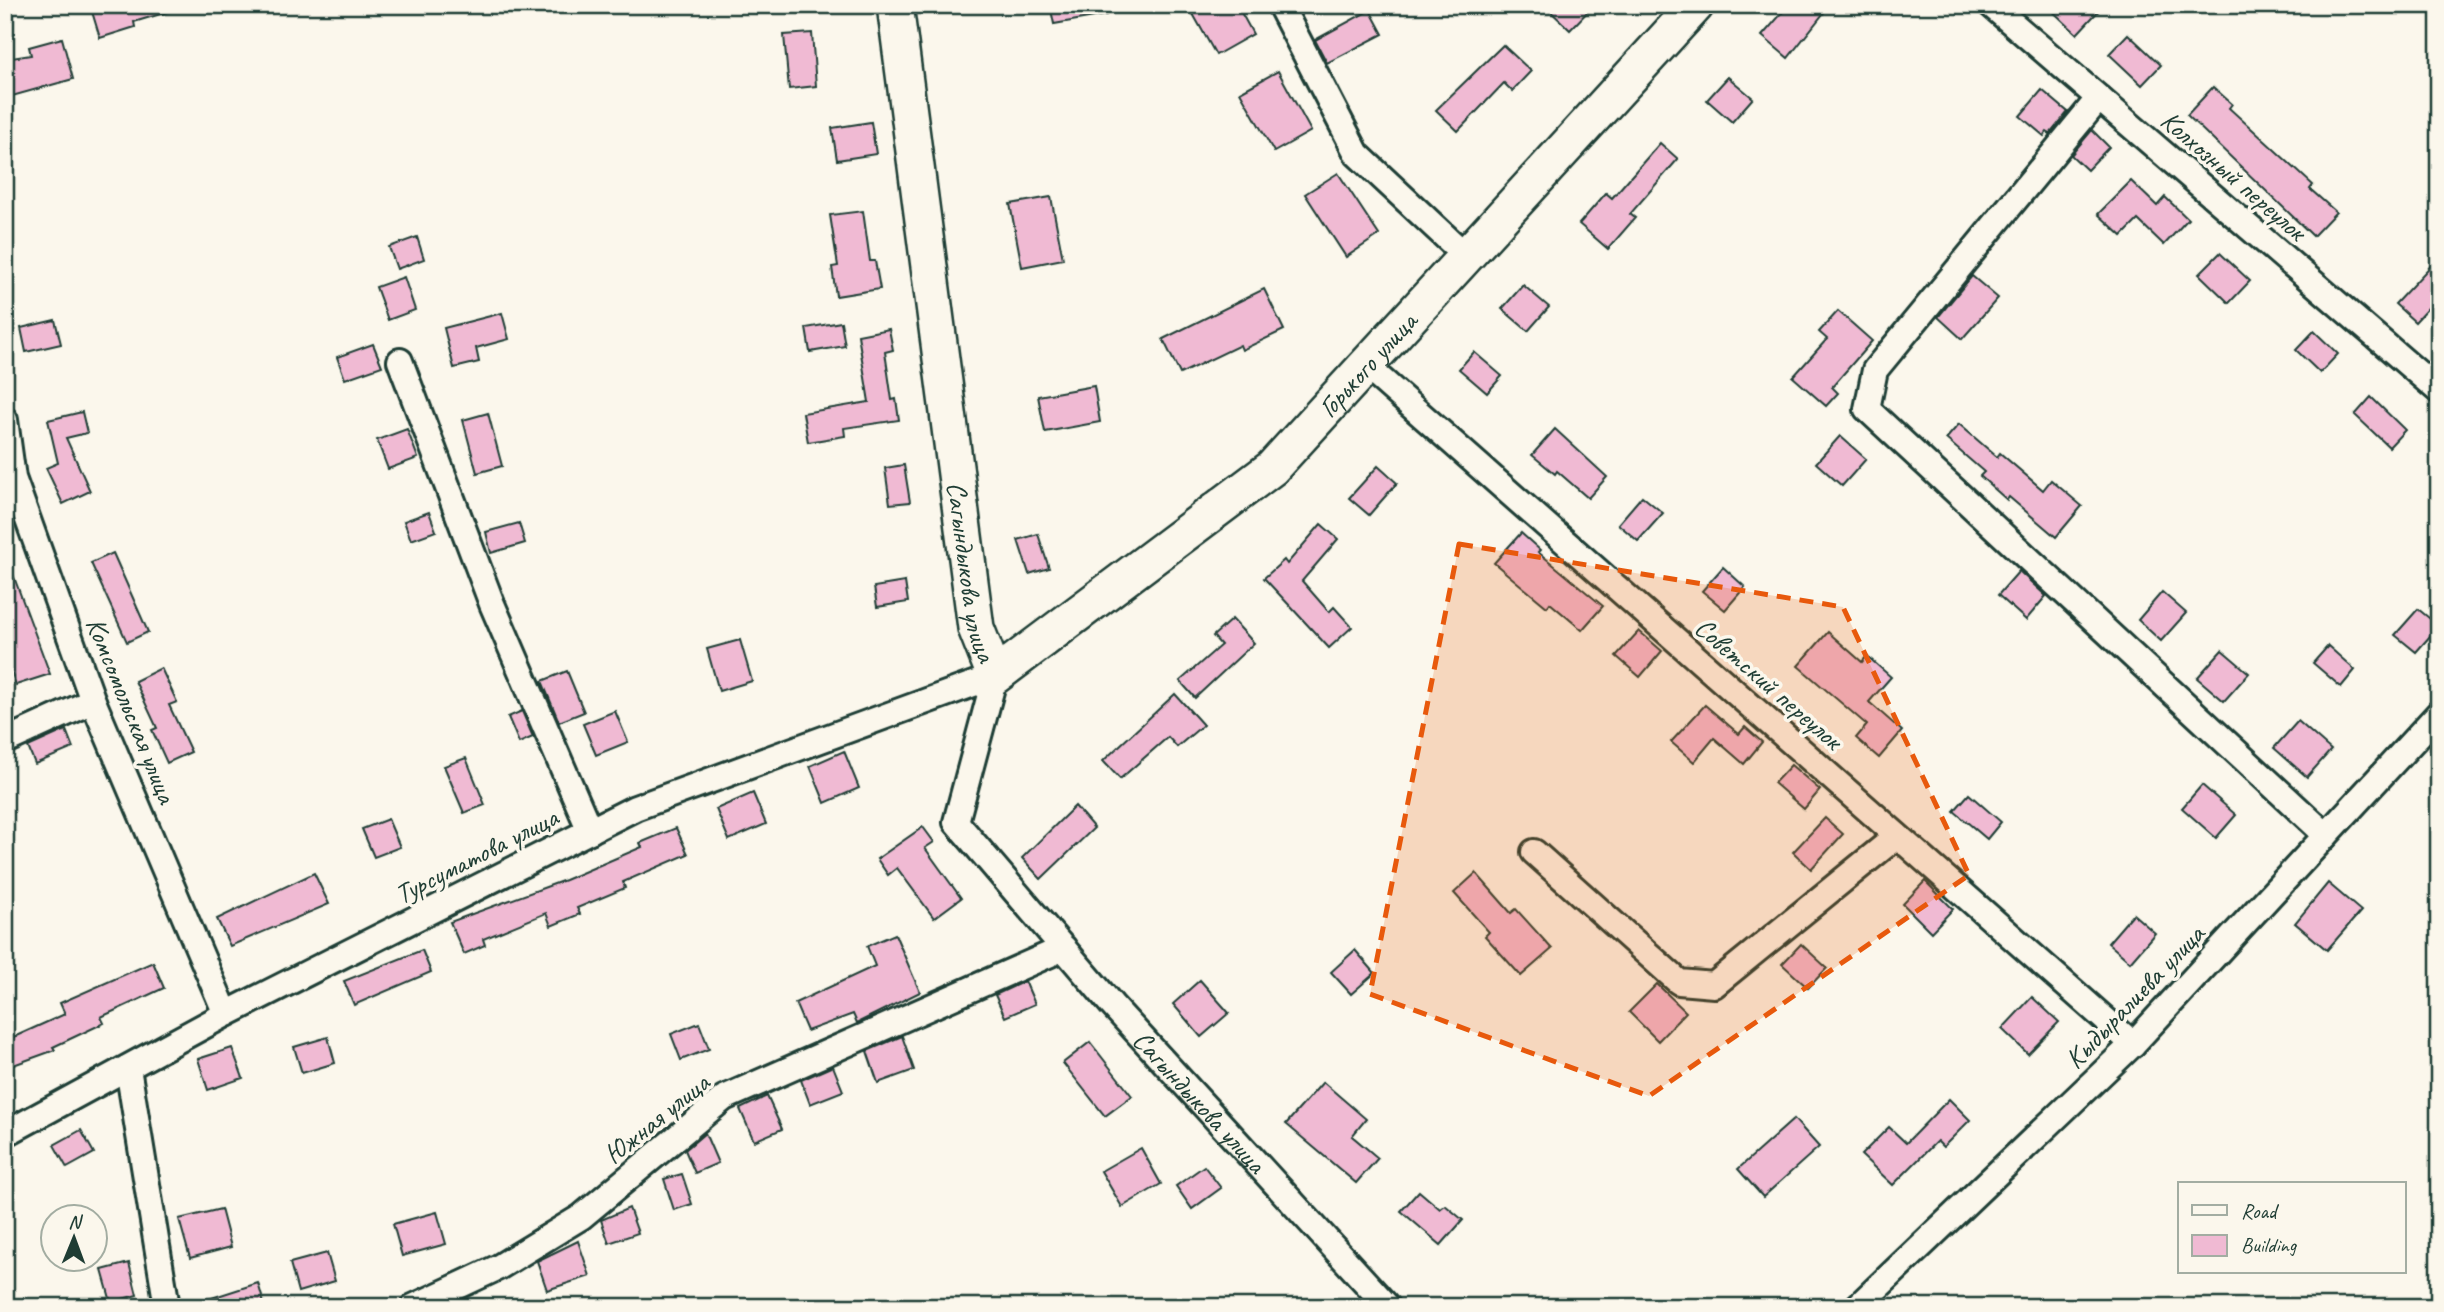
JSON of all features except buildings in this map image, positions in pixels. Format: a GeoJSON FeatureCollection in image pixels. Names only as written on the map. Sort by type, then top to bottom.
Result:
{"type":"FeatureCollection","features":[{"type":"Feature","properties":{"kind":"street","name":"Сагындыкова улица"},"geometry":{"type":"LineString","coordinates":[[895,5],[976,628],[995,676],[956,822],[1063,948],[1388,1307]]}},
{"type":"Feature","properties":{"kind":"street"},"geometry":{"type":"LineString","coordinates":[[1280,5],[1357,154],[1466,256]]}},
{"type":"Feature","properties":{"kind":"street","name":"Горького улица"},"geometry":{"type":"LineString","coordinates":[[995,676],[1272,468],[1696,5]]}},
{"type":"Feature","properties":{"kind":"street","name":"Колхозный переулок"},"geometry":{"type":"LineString","coordinates":[[1991,5],[2439,391]]}},
{"type":"Feature","properties":{"kind":"street"},"geometry":{"type":"LineString","coordinates":[[2099,99],[1875,370],[1867,409],[2326,835]]}},
{"type":"Feature","properties":{"kind":"street"},"geometry":{"type":"LineString","coordinates":[[400,361],[492,604],[590,831]]}},
{"type":"Feature","properties":{"kind":"street","name":"Советский переулок"},"geometry":{"type":"LineString","coordinates":[[1366,366],[2133,1044]]}},
{"type":"Feature","properties":{"kind":"street","name":"Комсомольская улица"},"geometry":{"type":"LineString","coordinates":[[5,420],[13,478],[93,701],[226,1014]]}},
{"type":"Feature","properties":{"kind":"street","name":"Турсуматова улица"},"geometry":{"type":"LineString","coordinates":[[5,1134],[226,1014],[635,808],[995,676]]}},
{"type":"Feature","properties":{"kind":"street"},"geometry":{"type":"LineString","coordinates":[[5,741],[93,701]]}},
{"type":"Feature","properties":{"kind":"street","name":"Кыдыралиева улица"},"geometry":{"type":"LineString","coordinates":[[1857,1307],[2133,1044],[2439,713]]}},
{"type":"Feature","properties":{"kind":"street"},"geometry":{"type":"LineString","coordinates":[[1534,852],[1679,982],[1714,985],[1897,836]]}},
{"type":"Feature","properties":{"kind":"street","name":"Южная улица"},"geometry":{"type":"LineString","coordinates":[[413,1307],[499,1267],[580,1217],[724,1098],[1063,948]]}},
{"type":"Feature","properties":{"kind":"street"},"geometry":{"type":"LineString","coordinates":[[128,1068],[167,1307]]}},
{"type":"Feature","properties":{"kind":"highlighted area"},"geometry":{"type":"Polygon","coordinates":[[[1459,544],[1843,607],[1969,875],[1649,1096],[1370,994],[1459,544]]]}}]}
